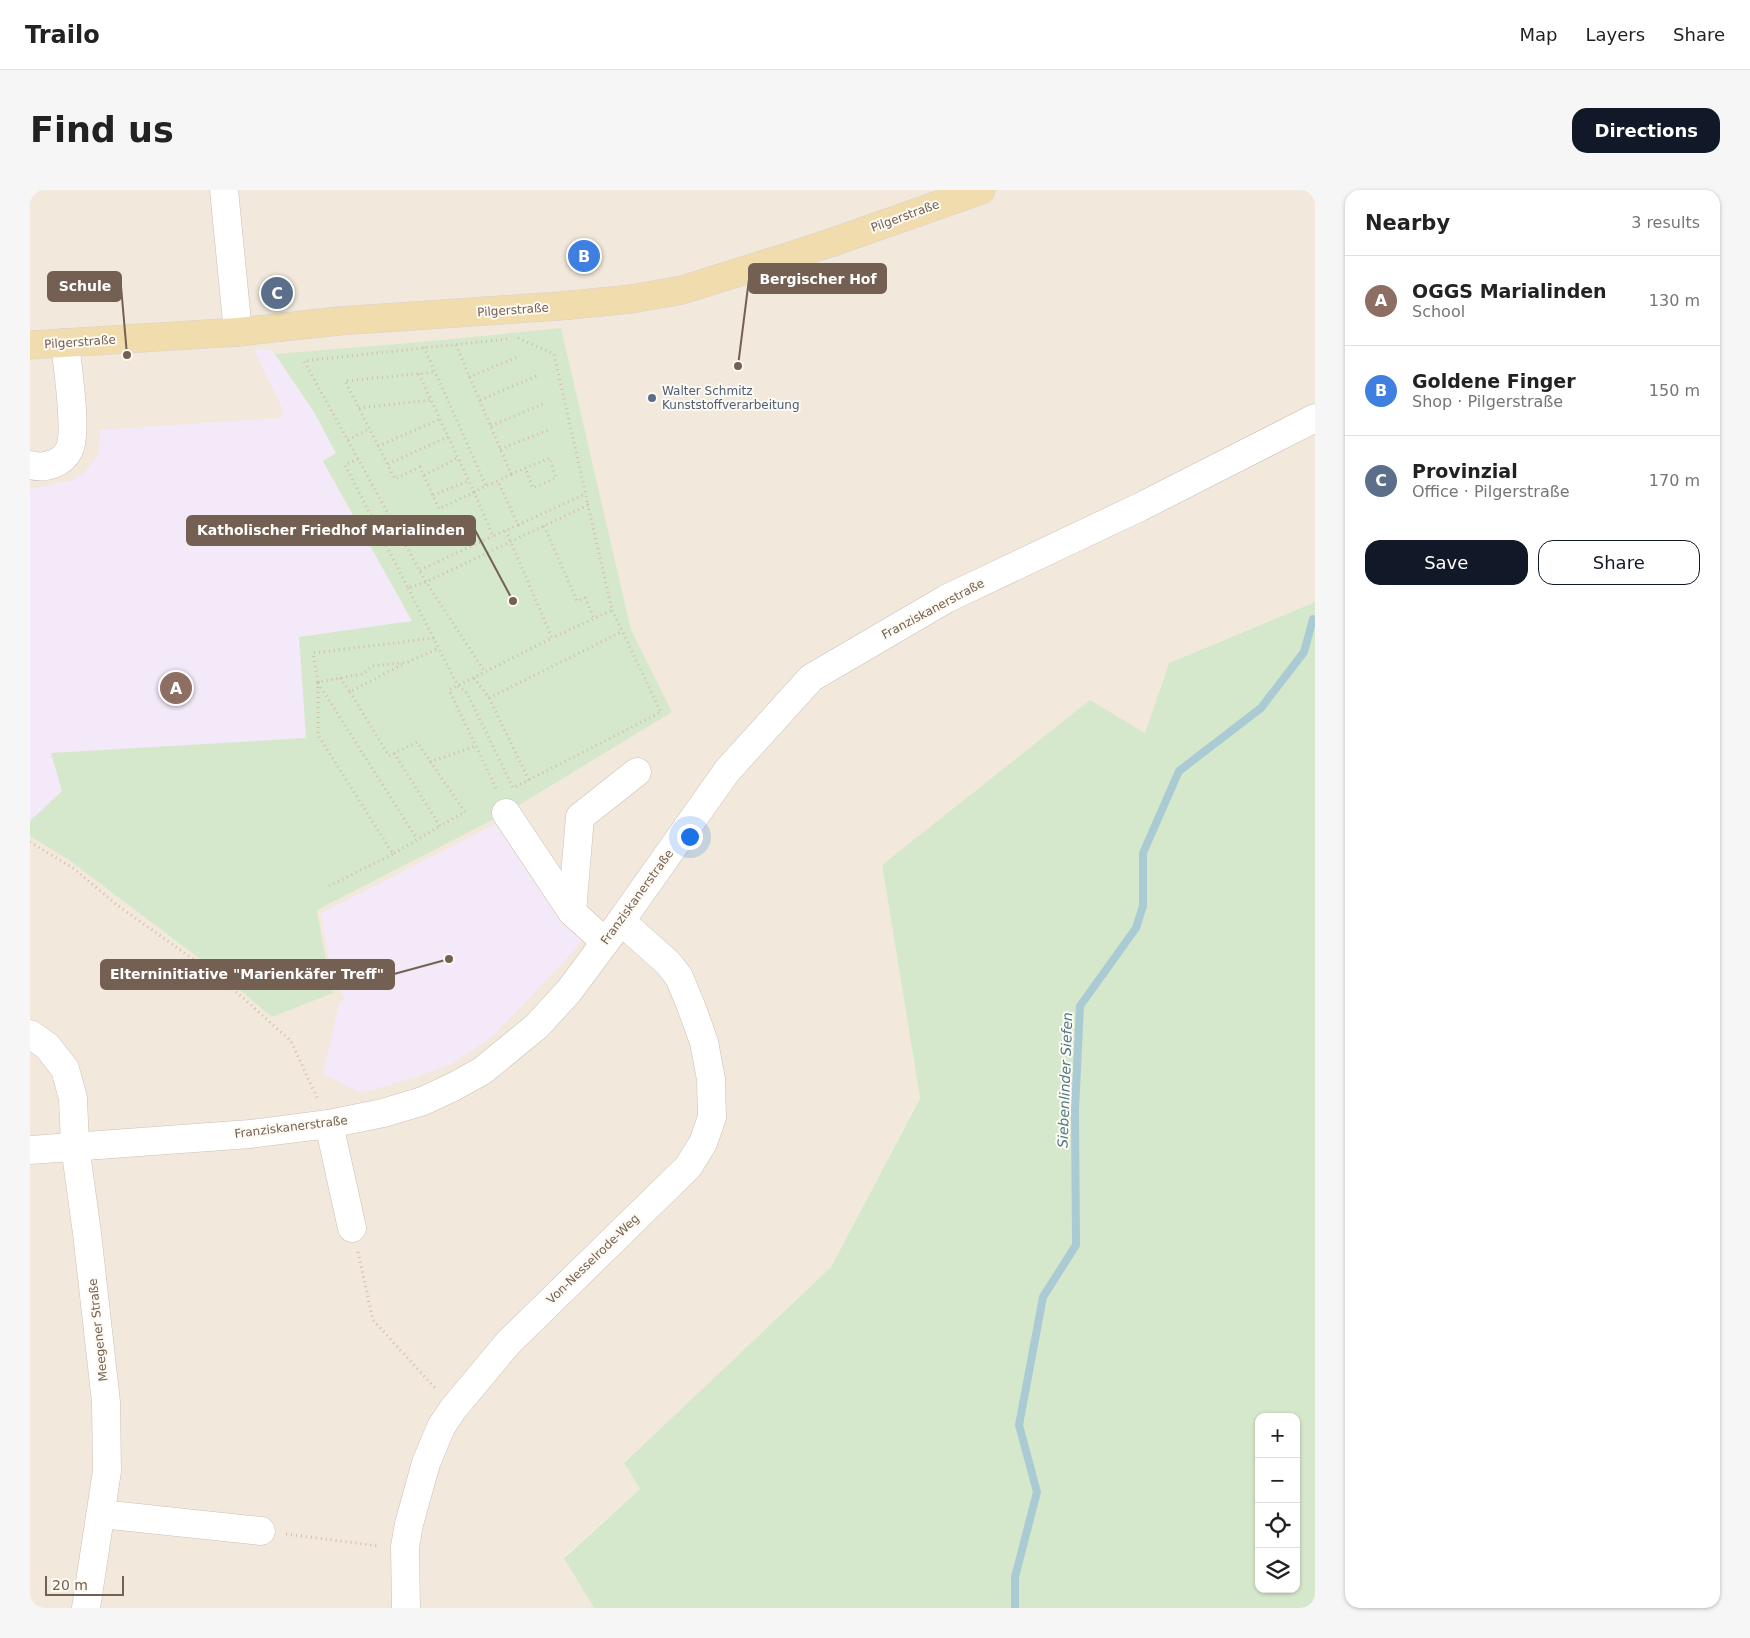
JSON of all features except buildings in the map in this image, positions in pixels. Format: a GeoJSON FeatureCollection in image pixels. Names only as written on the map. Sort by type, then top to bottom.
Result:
{"type":"FeatureCollection","features":[{"type":"Feature","properties":{"kind":"main road","name":"Pilgerstraße"},"geometry":{"type":"LineString","coordinates":[[30,345],[238,332],[339,321],[596,303],[682,290],[833,242],[980,190]]}},
{"type":"Feature","properties":{"kind":"street"},"geometry":{"type":"LineString","coordinates":[[224,190],[238,332]]}},
{"type":"Feature","properties":{"kind":"street"},"geometry":{"type":"LineString","coordinates":[[30,465],[39,468],[52,465],[64,458],[70,448],[73,430],[64,342]]}},
{"type":"Feature","properties":{"kind":"street","name":"Franziskanerstraße"},"geometry":{"type":"LineString","coordinates":[[30,1150],[250,1134],[329,1124],[383,1113],[423,1101],[482,1072],[537,1026],[569,991],[727,771],[811,678],[946,599],[1140,507],[1315,418]]}},
{"type":"Feature","properties":{"kind":"street"},"geometry":{"type":"LineString","coordinates":[[572,912],[580,817],[637,772]]}},
{"type":"Feature","properties":{"kind":"street","name":"Von-Nesselrode-Weg"},"geometry":{"type":"LineString","coordinates":[[406,1608],[406,1547],[415,1500],[426,1463],[441,1427],[508,1342],[688,1167],[703,1143],[712,1117],[711,1079],[704,1042],[679,977],[668,963],[613,932],[572,912],[506,813]]}},
{"type":"Feature","properties":{"kind":"street","name":"Meegener Straße"},"geometry":{"type":"LineString","coordinates":[[30,1034],[47,1046],[65,1069],[73,1098],[75,1146],[106,1402],[107,1471],[86,1608]]}},
{"type":"Feature","properties":{"kind":"street"},"geometry":{"type":"LineString","coordinates":[[329,1124],[352,1228]]}},
{"type":"Feature","properties":{"kind":"street"},"geometry":{"type":"LineString","coordinates":[[101,1514],[261,1531]]}},
{"type":"Feature","properties":{"kind":"path"},"geometry":{"type":"LineString","coordinates":[[358,459],[345,465],[458,686],[467,693],[513,788],[661,712],[612,610],[554,354],[520,338],[304,361],[426,582],[485,672]]}},
{"type":"Feature","properties":{"kind":"path"},"geometry":{"type":"LineString","coordinates":[[422,342],[486,486]]}},
{"type":"Feature","properties":{"kind":"path"},"geometry":{"type":"LineString","coordinates":[[456,345],[512,474]]}},
{"type":"Feature","properties":{"kind":"path"},"geometry":{"type":"LineString","coordinates":[[469,377],[520,356]]}},
{"type":"Feature","properties":{"kind":"path"},"geometry":{"type":"LineString","coordinates":[[435,372],[345,381],[395,479],[420,467],[439,508],[525,468],[550,458],[556,478],[533,488],[525,468]]}},
{"type":"Feature","properties":{"kind":"path"},"geometry":{"type":"LineString","coordinates":[[419,374],[493,536]]}},
{"type":"Feature","properties":{"kind":"path"},"geometry":{"type":"LineString","coordinates":[[480,400],[539,375]]}},
{"type":"Feature","properties":{"kind":"path"},"geometry":{"type":"LineString","coordinates":[[359,408],[431,400]]}},
{"type":"Feature","properties":{"kind":"path"},"geometry":{"type":"LineString","coordinates":[[491,426],[545,403]]}},
{"type":"Feature","properties":{"kind":"path"},"geometry":{"type":"LineString","coordinates":[[378,446],[440,419]]}},
{"type":"Feature","properties":{"kind":"path"},"geometry":{"type":"LineString","coordinates":[[348,440],[370,429]]}},
{"type":"Feature","properties":{"kind":"path"},"geometry":{"type":"LineString","coordinates":[[500,448],[551,429]]}},
{"type":"Feature","properties":{"kind":"path"},"geometry":{"type":"LineString","coordinates":[[388,464],[448,438]]}},
{"type":"Feature","properties":{"kind":"path"},"geometry":{"type":"LineString","coordinates":[[424,475],[458,458]]}},
{"type":"Feature","properties":{"kind":"path"},"geometry":{"type":"LineString","coordinates":[[433,495],[469,481]]}},
{"type":"Feature","properties":{"kind":"path"},"geometry":{"type":"LineString","coordinates":[[498,481],[518,525]]}},
{"type":"Feature","properties":{"kind":"path"},"geometry":{"type":"LineString","coordinates":[[420,570],[585,494]]}},
{"type":"Feature","properties":{"kind":"path"},"geometry":{"type":"LineString","coordinates":[[408,588],[426,582],[588,505]]}},
{"type":"Feature","properties":{"kind":"path"},"geometry":{"type":"LineString","coordinates":[[544,526],[577,601],[585,598],[594,618]]}},
{"type":"Feature","properties":{"kind":"path"},"geometry":{"type":"LineString","coordinates":[[506,531],[552,638]]}},
{"type":"Feature","properties":{"kind":"path"},"geometry":{"type":"LineString","coordinates":[[506,813],[449,690],[612,610]]}},
{"type":"Feature","properties":{"kind":"path"},"geometry":{"type":"LineString","coordinates":[[489,698],[623,631]]}},
{"type":"Feature","properties":{"kind":"path"},"geometry":{"type":"LineString","coordinates":[[394,854],[318,735],[318,682],[313,653],[434,638]]}},
{"type":"Feature","properties":{"kind":"path"},"geometry":{"type":"LineString","coordinates":[[350,692],[439,648]]}},
{"type":"Feature","properties":{"kind":"path"},"geometry":{"type":"LineString","coordinates":[[318,682],[363,674],[372,666],[408,662]]}},
{"type":"Feature","properties":{"kind":"path"},"geometry":{"type":"LineString","coordinates":[[329,886],[394,854],[465,812],[417,742],[389,756],[340,678]]}},
{"type":"Feature","properties":{"kind":"path"},"geometry":{"type":"LineString","coordinates":[[474,678],[489,698],[529,780]]}},
{"type":"Feature","properties":{"kind":"path"},"geometry":{"type":"LineString","coordinates":[[318,682],[418,839]]}},
{"type":"Feature","properties":{"kind":"path"},"geometry":{"type":"LineString","coordinates":[[430,762],[476,746]]}},
{"type":"Feature","properties":{"kind":"path"},"geometry":{"type":"LineString","coordinates":[[394,753],[440,826]]}},
{"type":"Feature","properties":{"kind":"path"},"geometry":{"type":"LineString","coordinates":[[30,842],[74,868],[117,905],[225,982],[291,1041],[329,1124]]}},
{"type":"Feature","properties":{"kind":"path"},"geometry":{"type":"LineString","coordinates":[[352,1228],[372,1320],[454,1409]]}},
{"type":"Feature","properties":{"kind":"path"},"geometry":{"type":"LineString","coordinates":[[261,1531],[373,1545]]}},
{"type":"Feature","properties":{"kind":"shaded area"},"geometry":{"type":"Polygon","coordinates":[[[30,190],[1315,190],[1315,602],[1169,663],[1145,734],[882,865],[920,1097],[831,1267],[624,1463],[640,1489],[564,1557],[594,1608],[30,1608],[30,190]]]}},
{"type":"Feature","properties":{"kind":"shaded area"},"geometry":{"type":"Polygon","coordinates":[[[254,350],[272,350],[314,412],[336,454],[323,462],[413,622],[307,738],[317,910],[333,993],[272,1017],[229,981],[69,860],[30,836],[30,489],[73,480],[85,472],[99,453],[100,430],[280,418],[283,410],[254,350]]]}},
{"type":"Feature","properties":{"kind":"shaded area"},"geometry":{"type":"Polygon","coordinates":[[[502,821],[582,939],[575,950],[492,1037],[452,1064],[361,1093],[323,1074],[339,1003],[345,999],[334,980],[330,967],[321,913],[502,821]]]}},
{"type":"Feature","properties":{"kind":"green space"},"geometry":{"type":"Polygon","coordinates":[[[561,328],[631,630],[672,712],[506,813],[317,910],[333,993],[272,1017],[229,981],[69,860],[30,836],[30,821],[62,791],[51,753],[306,738],[299,637],[412,621],[323,461],[336,453],[314,412],[275,354],[561,328]]]}},
{"type":"Feature","properties":{"kind":"green space"},"geometry":{"type":"Polygon","coordinates":[[[1315,602],[1315,1608],[594,1608],[564,1558],[640,1489],[624,1463],[831,1267],[920,1098],[882,865],[1090,700],[1145,733],[1169,663],[1315,602]]]}},
{"type":"Feature","properties":{"kind":"waterway","name":"Siebenlinder Siefen"},"geometry":{"type":"LineString","coordinates":[[1015,1608],[1015,1577],[1037,1492],[1019,1425],[1043,1297],[1076,1245],[1075,1110],[1080,1006],[1136,928],[1143,906],[1143,853],[1179,771],[1261,708],[1304,652],[1313,619]]}},
{"type":"Feature","properties":{"kind":"place","name":"Goldene Finger"},"geometry":{"type":"Point","coordinates":[584,256]}},
{"type":"Feature","properties":{"kind":"place","name":"Provinzial"},"geometry":{"type":"Point","coordinates":[277,293]}},
{"type":"Feature","properties":{"kind":"place","name":"Schule"},"geometry":{"type":"Point","coordinates":[127,355]}},
{"type":"Feature","properties":{"kind":"place","name":"Bergischer Hof"},"geometry":{"type":"Point","coordinates":[738,366]}},
{"type":"Feature","properties":{"kind":"place","name":"Walter Schmitz Kunststoffverarbeitung"},"geometry":{"type":"Point","coordinates":[652,398]}},
{"type":"Feature","properties":{"kind":"place","name":"Katholischer Friedhof Marialinden"},"geometry":{"type":"Point","coordinates":[513,601]}},
{"type":"Feature","properties":{"kind":"place","name":"OGGS Marialinden"},"geometry":{"type":"Point","coordinates":[176,688]}},
{"type":"Feature","properties":{"kind":"place","name":"Elterninitiative \"Marienkäfer Treff\""},"geometry":{"type":"Point","coordinates":[449,959]}}]}
